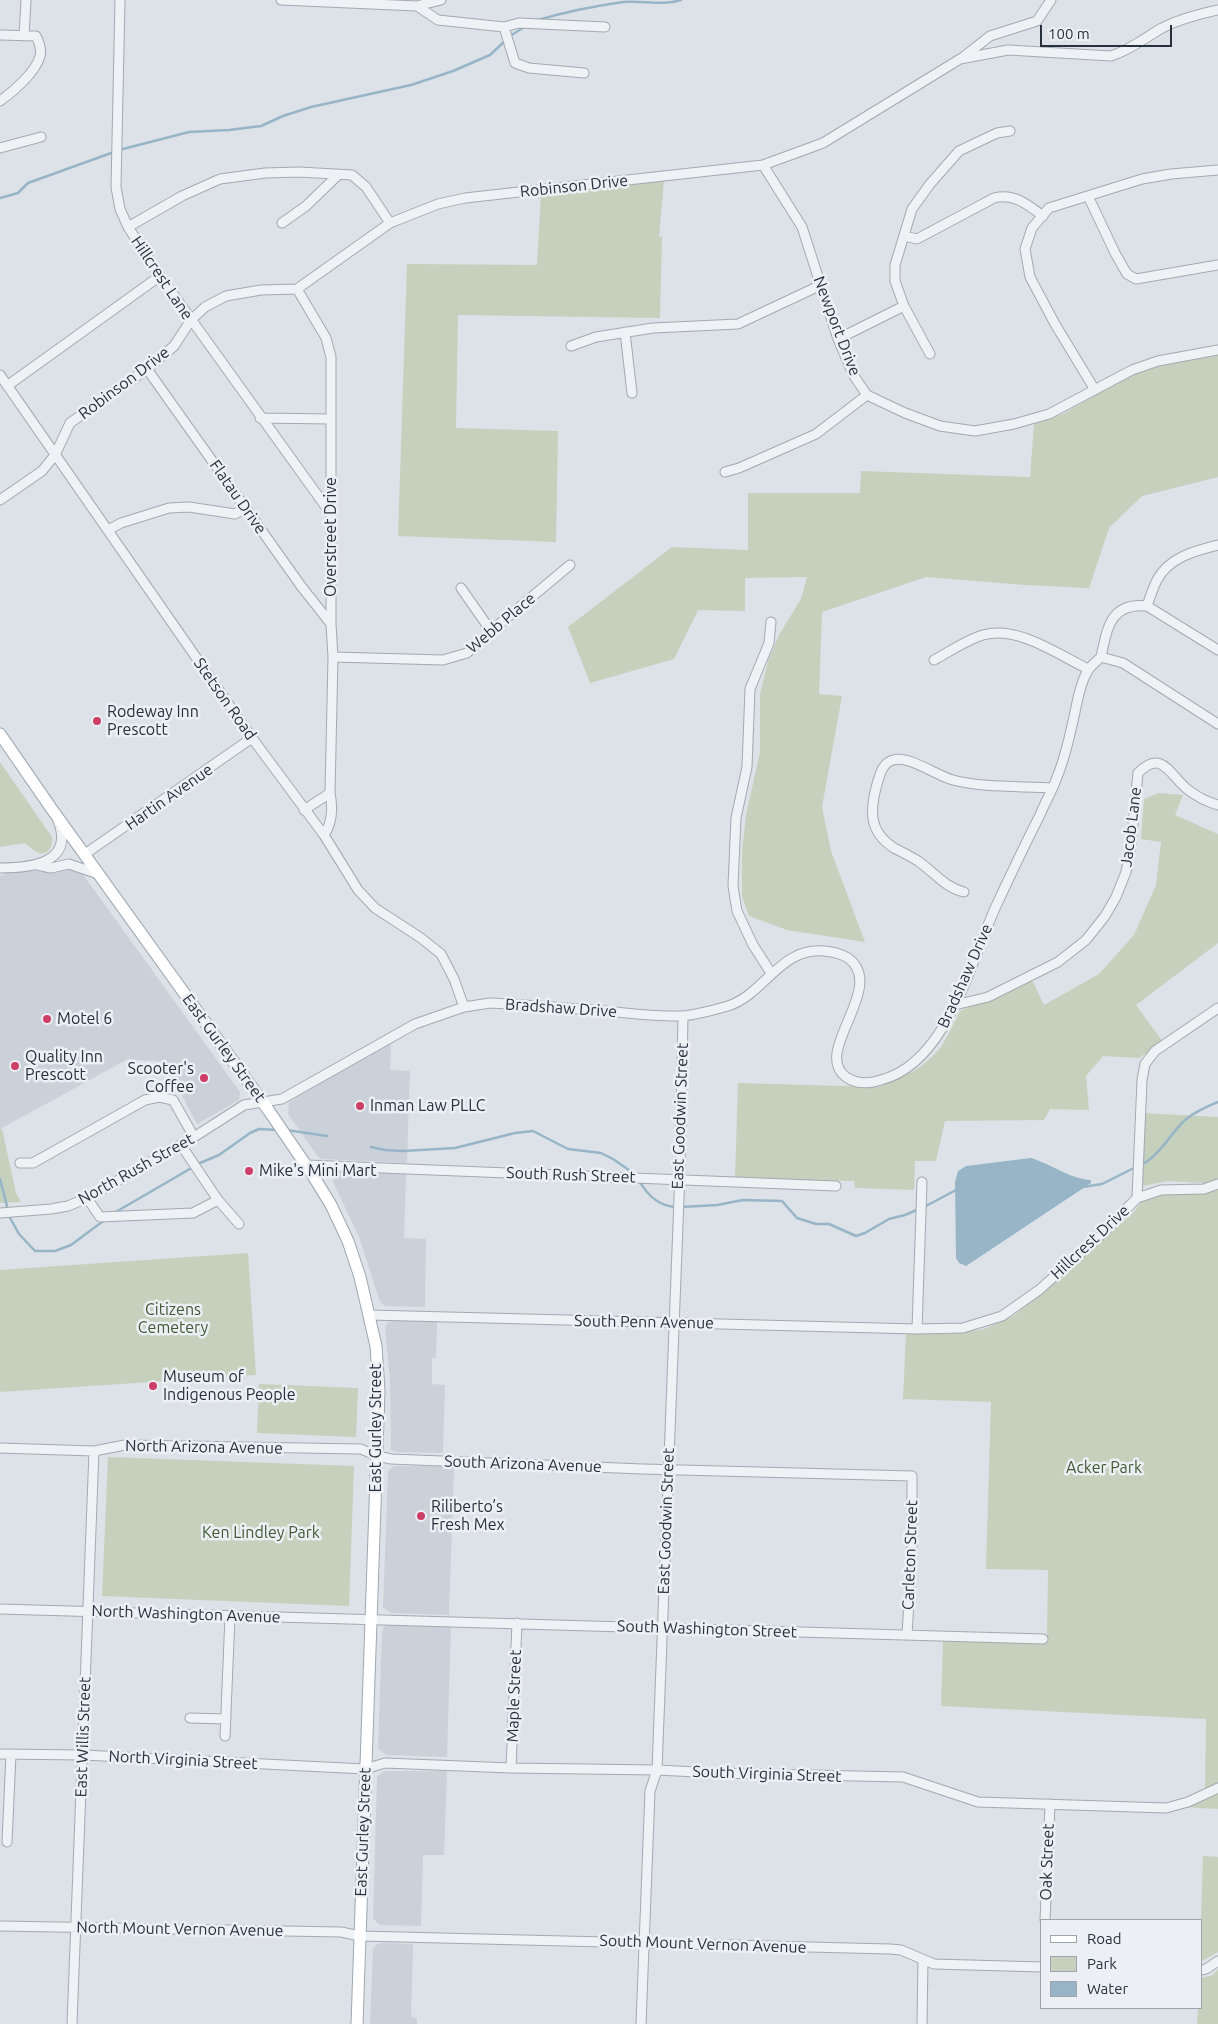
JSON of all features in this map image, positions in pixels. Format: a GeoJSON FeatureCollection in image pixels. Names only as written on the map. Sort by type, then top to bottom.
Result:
{"type":"FeatureCollection","features":[{"type":"Feature","properties":{"kind":"main road","name":"East Gurley Street"},"geometry":{"type":"LineString","coordinates":[[0,734],[98,874],[264,1103],[306,1165],[331,1205],[348,1240],[360,1277],[370,1315],[378,1376],[377,1456],[357,2024]]}},
{"type":"Feature","properties":{"kind":"street"},"geometry":{"type":"LineString","coordinates":[[24,36],[26,0]]}},
{"type":"Feature","properties":{"kind":"street","name":"Hillcrest Lane"},"geometry":{"type":"LineString","coordinates":[[120,0],[116,187],[120,209],[128,227],[160,276],[260,418],[331,514]]}},
{"type":"Feature","properties":{"kind":"street"},"geometry":{"type":"LineString","coordinates":[[281,0],[417,6],[441,0]]}},
{"type":"Feature","properties":{"kind":"street"},"geometry":{"type":"LineString","coordinates":[[960,59],[990,36],[1037,21],[1051,0]]}},
{"type":"Feature","properties":{"kind":"street"},"geometry":{"type":"LineString","coordinates":[[417,6],[438,20],[504,27],[519,23],[605,27]]}},
{"type":"Feature","properties":{"kind":"street","name":"Robinson Drive"},"geometry":{"type":"LineString","coordinates":[[0,500],[42,471],[55,455],[70,423],[147,369],[174,346],[191,320],[205,307],[226,296],[261,290],[297,289],[390,224],[438,204],[465,198],[763,165],[822,143],[960,59],[1008,50],[1111,56],[1122,52],[1164,27],[1193,15],[1218,10]]}},
{"type":"Feature","properties":{"kind":"street"},"geometry":{"type":"LineString","coordinates":[[504,27],[515,63],[530,68],[584,73]]}},
{"type":"Feature","properties":{"kind":"street"},"geometry":{"type":"LineString","coordinates":[[0,35],[36,36],[40,46],[40,56],[29,75],[0,100]]}},
{"type":"Feature","properties":{"kind":"street"},"geometry":{"type":"LineString","coordinates":[[930,354],[904,306],[895,281],[895,265],[912,209],[930,184],[959,151],[997,132],[1010,131]]}},
{"type":"Feature","properties":{"kind":"street"},"geometry":{"type":"LineString","coordinates":[[0,148],[41,138]]}},
{"type":"Feature","properties":{"kind":"street","name":"Newport Drive"},"geometry":{"type":"LineString","coordinates":[[763,165],[802,228],[838,338],[854,376],[867,395],[905,413],[940,426],[975,431],[1014,424],[1049,414],[1132,370],[1158,361],[1218,350]]}},
{"type":"Feature","properties":{"kind":"street"},"geometry":{"type":"LineString","coordinates":[[1095,390],[1055,324],[1030,277],[1025,249],[1032,228],[1049,208],[1142,179],[1171,174],[1218,170]]}},
{"type":"Feature","properties":{"kind":"street"},"geometry":{"type":"LineString","coordinates":[[128,227],[182,196],[220,179],[265,173],[299,172],[352,175],[366,187],[390,224]]}},
{"type":"Feature","properties":{"kind":"street"},"geometry":{"type":"LineString","coordinates":[[282,223],[306,206],[339,174]]}},
{"type":"Feature","properties":{"kind":"street"},"geometry":{"type":"LineString","coordinates":[[904,236],[917,239],[994,198],[1004,196],[1022,200],[1043,216]]}},
{"type":"Feature","properties":{"kind":"street"},"geometry":{"type":"LineString","coordinates":[[1088,196],[1127,274],[1136,279],[1218,266]]}},
{"type":"Feature","properties":{"kind":"street"},"geometry":{"type":"LineString","coordinates":[[7,386],[160,276]]}},
{"type":"Feature","properties":{"kind":"street"},"geometry":{"type":"LineString","coordinates":[[571,346],[596,336],[653,328],[738,324],[820,285]]}},
{"type":"Feature","properties":{"kind":"street","name":"Overstreet Drive"},"geometry":{"type":"LineString","coordinates":[[297,289],[326,338],[331,357],[331,624],[333,657],[330,793],[332,803],[331,826],[324,835]]}},
{"type":"Feature","properties":{"kind":"street"},"geometry":{"type":"LineString","coordinates":[[838,338],[904,306]]}},
{"type":"Feature","properties":{"kind":"street"},"geometry":{"type":"LineString","coordinates":[[625,332],[632,394]]}},
{"type":"Feature","properties":{"kind":"street","name":"Flatau Drive"},"geometry":{"type":"LineString","coordinates":[[147,369],[301,586],[331,624]]}},
{"type":"Feature","properties":{"kind":"street","name":"Stetson Road"},"geometry":{"type":"LineString","coordinates":[[0,375],[252,738],[324,835],[358,890],[375,908],[421,938],[441,954],[454,980],[464,1007]]}},
{"type":"Feature","properties":{"kind":"street"},"geometry":{"type":"LineString","coordinates":[[725,472],[739,468],[816,434],[867,395]]}},
{"type":"Feature","properties":{"kind":"street"},"geometry":{"type":"LineString","coordinates":[[260,418],[331,419]]}},
{"type":"Feature","properties":{"kind":"street"},"geometry":{"type":"LineString","coordinates":[[108,530],[121,523],[168,508],[189,507],[235,514],[246,508]]}},
{"type":"Feature","properties":{"kind":"street"},"geometry":{"type":"LineString","coordinates":[[1147,606],[1158,578],[1175,561],[1194,551],[1218,545]]}},
{"type":"Feature","properties":{"kind":"street","name":"Webb Place"},"geometry":{"type":"LineString","coordinates":[[333,657],[443,660],[467,653],[491,630],[570,565]]}},
{"type":"Feature","properties":{"kind":"street"},"geometry":{"type":"LineString","coordinates":[[461,588],[491,630]]}},
{"type":"Feature","properties":{"kind":"street"},"geometry":{"type":"LineString","coordinates":[[1218,650],[1147,606],[1133,604],[1118,612],[1108,626],[1101,658],[1123,664],[1218,724]]}},
{"type":"Feature","properties":{"kind":"street"},"geometry":{"type":"LineString","coordinates":[[771,622],[769,643],[750,689],[748,767],[736,818],[733,886],[737,911],[753,945],[771,973]]}},
{"type":"Feature","properties":{"kind":"street"},"geometry":{"type":"LineString","coordinates":[[934,660],[982,635],[1005,632],[1020,635],[1088,669]]}},
{"type":"Feature","properties":{"kind":"street","name":"Bradshaw Drive"},"geometry":{"type":"LineString","coordinates":[[264,1103],[282,1099],[415,1024],[464,1007],[490,1003],[683,1016],[729,1006],[749,995],[771,973],[797,954],[814,950],[843,954],[855,963],[861,978],[858,998],[838,1048],[838,1063],[844,1075],[856,1082],[874,1082],[891,1078],[905,1069],[926,1050],[945,1027],[995,908],[1052,788],[1067,746],[1080,687],[1088,669],[1101,658]]}},
{"type":"Feature","properties":{"kind":"street","name":"Hartin Avenue"},"geometry":{"type":"LineString","coordinates":[[85,854],[252,738]]}},
{"type":"Feature","properties":{"kind":"street"},"geometry":{"type":"LineString","coordinates":[[964,892],[944,884],[917,860],[892,847],[880,836],[874,824],[871,805],[882,767],[892,760],[903,760],[953,780],[970,783],[1052,788]]}},
{"type":"Feature","properties":{"kind":"street","name":"Jacob Lane"},"geometry":{"type":"LineString","coordinates":[[955,1006],[988,997],[1058,962],[1086,940],[1105,916],[1116,897],[1126,872],[1131,844],[1138,773],[1146,765],[1157,763],[1168,768],[1186,788],[1203,799],[1218,804]]}},
{"type":"Feature","properties":{"kind":"street"},"geometry":{"type":"LineString","coordinates":[[304,810],[330,793]]}},
{"type":"Feature","properties":{"kind":"street"},"geometry":{"type":"LineString","coordinates":[[36,865],[50,859],[59,851],[63,840],[59,824],[51,808]]}},
{"type":"Feature","properties":{"kind":"street"},"geometry":{"type":"LineString","coordinates":[[0,873],[5,868],[36,865],[51,868],[69,864],[98,874]]}},
{"type":"Feature","properties":{"kind":"street","name":"Hillcrest Drive"},"geometry":{"type":"LineString","coordinates":[[917,1329],[963,1328],[1002,1316],[1039,1290],[1103,1233],[1137,1198],[1144,1064],[1154,1052],[1218,1008]]}},
{"type":"Feature","properties":{"kind":"street","name":"East Goodwin Street"},"geometry":{"type":"LineString","coordinates":[[641,2024],[650,1790],[657,1770],[679,1179],[683,1016]]}},
{"type":"Feature","properties":{"kind":"street"},"geometry":{"type":"LineString","coordinates":[[20,1163],[33,1163],[145,1100],[159,1098],[173,1100],[194,1137]]}},
{"type":"Feature","properties":{"kind":"street","name":"North Rush Street"},"geometry":{"type":"LineString","coordinates":[[0,1213],[68,1206],[87,1198],[181,1145],[244,1105],[264,1103]]}},
{"type":"Feature","properties":{"kind":"street"},"geometry":{"type":"LineString","coordinates":[[181,1145],[218,1200],[239,1224]]}},
{"type":"Feature","properties":{"kind":"street","name":"South Rush Street"},"geometry":{"type":"LineString","coordinates":[[306,1165],[836,1186]]}},
{"type":"Feature","properties":{"kind":"street"},"geometry":{"type":"LineString","coordinates":[[917,1329],[922,1182]]}},
{"type":"Feature","properties":{"kind":"street"},"geometry":{"type":"LineString","coordinates":[[1137,1198],[1161,1190],[1204,1189],[1218,1184]]}},
{"type":"Feature","properties":{"kind":"street"},"geometry":{"type":"LineString","coordinates":[[87,1198],[100,1217],[193,1213],[218,1200]]}},
{"type":"Feature","properties":{"kind":"street","name":"South Penn Avenue"},"geometry":{"type":"LineString","coordinates":[[370,1315],[917,1329]]}},
{"type":"Feature","properties":{"kind":"street","name":"North Arizona Avenue"},"geometry":{"type":"LineString","coordinates":[[0,1448],[94,1451],[125,1445],[361,1449],[377,1456]]}},
{"type":"Feature","properties":{"kind":"street","name":"East Willis Street"},"geometry":{"type":"LineString","coordinates":[[72,2024],[94,1451]]}},
{"type":"Feature","properties":{"kind":"street","name":"South Arizona Avenue"},"geometry":{"type":"LineString","coordinates":[[377,1456],[391,1459],[912,1476]]}},
{"type":"Feature","properties":{"kind":"street","name":"Carleton Street"},"geometry":{"type":"LineString","coordinates":[[907,1634],[912,1552],[912,1476]]}},
{"type":"Feature","properties":{"kind":"street","name":"North Washington Avenue"},"geometry":{"type":"LineString","coordinates":[[0,1609],[371,1620]]}},
{"type":"Feature","properties":{"kind":"street"},"geometry":{"type":"LineString","coordinates":[[226,1736],[230,1616]]}},
{"type":"Feature","properties":{"kind":"street","name":"South Washington Street"},"geometry":{"type":"LineString","coordinates":[[371,1620],[1043,1639]]}},
{"type":"Feature","properties":{"kind":"street","name":"Maple Street"},"geometry":{"type":"LineString","coordinates":[[511,1768],[517,1623]]}},
{"type":"Feature","properties":{"kind":"street"},"geometry":{"type":"LineString","coordinates":[[190,1718],[226,1719]]}},
{"type":"Feature","properties":{"kind":"street","name":"North Virginia Street"},"geometry":{"type":"LineString","coordinates":[[0,1754],[365,1768]]}},
{"type":"Feature","properties":{"kind":"street"},"geometry":{"type":"LineString","coordinates":[[7,1842],[11,1754]]}},
{"type":"Feature","properties":{"kind":"street","name":"South Virginia Street"},"geometry":{"type":"LineString","coordinates":[[365,1768],[385,1764],[903,1777],[978,1802],[1166,1808],[1188,1802],[1218,1788]]}},
{"type":"Feature","properties":{"kind":"street","name":"Oak Street"},"geometry":{"type":"LineString","coordinates":[[1046,1919],[1050,1804]]}},
{"type":"Feature","properties":{"kind":"street","name":"North Mount Vernon Avenue"},"geometry":{"type":"LineString","coordinates":[[0,1926],[341,1932],[360,1936]]}},
{"type":"Feature","properties":{"kind":"street","name":"South Mount Vernon Avenue"},"geometry":{"type":"LineString","coordinates":[[360,1936],[890,1949],[901,1950],[934,1964],[1040,1967]]}},
{"type":"Feature","properties":{"kind":"street"},"geometry":{"type":"LineString","coordinates":[[922,1960],[922,2024]]}},
{"type":"Feature","properties":{"kind":"street"},"geometry":{"type":"LineString","coordinates":[[1203,1970],[1218,1961]]}},
{"type":"Feature","properties":{"kind":"shaded area"},"geometry":{"type":"Polygon","coordinates":[[[72,868],[82,873],[240,1092],[239,1100],[197,1124],[164,1062],[128,1059],[0,1129],[0,876],[21,870],[51,872],[57,869],[72,868]]]}},
{"type":"Feature","properties":{"kind":"shaded area"},"geometry":{"type":"Polygon","coordinates":[[[391,1041],[390,1070],[410,1071],[407,1163],[321,1159],[288,1114],[289,1102],[391,1041]]]}},
{"type":"Feature","properties":{"kind":"shaded area"},"geometry":{"type":"Polygon","coordinates":[[[340,1172],[406,1174],[404,1238],[426,1239],[425,1307],[385,1306],[380,1302],[359,1237],[333,1182],[335,1176],[340,1172]]]}},
{"type":"Feature","properties":{"kind":"shaded area"},"geometry":{"type":"Polygon","coordinates":[[[393,1320],[437,1321],[436,1358],[432,1358],[432,1384],[445,1385],[443,1453],[396,1452],[391,1450],[390,1379],[385,1327],[387,1323],[393,1320]]]}},
{"type":"Feature","properties":{"kind":"shaded area"},"geometry":{"type":"Polygon","coordinates":[[[394,1466],[454,1466],[449,1615],[391,1613],[383,1608],[388,1473],[394,1466]]]}},
{"type":"Feature","properties":{"kind":"shaded area"},"geometry":{"type":"Polygon","coordinates":[[[389,1625],[451,1626],[447,1757],[387,1755],[378,1749],[382,1632],[384,1627],[389,1625]]]}},
{"type":"Feature","properties":{"kind":"shaded area"},"geometry":{"type":"Polygon","coordinates":[[[384,1771],[447,1771],[444,1855],[423,1855],[421,1926],[380,1925],[373,1919],[377,1777],[384,1771]]]}},
{"type":"Feature","properties":{"kind":"shaded area"},"geometry":{"type":"Polygon","coordinates":[[[382,1943],[413,1944],[411,2017],[417,2018],[417,2024],[370,2024],[373,1949],[376,1945],[382,1943]]]}},
{"type":"Feature","properties":{"kind":"green space"},"geometry":{"type":"Polygon","coordinates":[[[664,180],[659,237],[662,236],[660,318],[458,315],[456,428],[558,431],[556,542],[398,536],[407,264],[537,265],[541,194],[664,180]]]}},
{"type":"Feature","properties":{"kind":"green space"},"geometry":{"type":"Polygon","coordinates":[[[1218,354],[1218,477],[1142,496],[1109,528],[1089,588],[926,577],[822,612],[819,694],[842,696],[822,807],[831,851],[865,942],[787,930],[749,916],[742,896],[742,851],[746,815],[760,752],[760,694],[768,661],[779,635],[801,599],[807,577],[745,578],[745,611],[698,610],[674,659],[590,683],[568,627],[672,547],[748,550],[748,493],[860,493],[861,471],[1030,477],[1034,424],[1063,414],[1119,381],[1155,366],[1218,354]]]}},
{"type":"Feature","properties":{"kind":"green space"},"geometry":{"type":"Polygon","coordinates":[[[0,762],[52,837],[51,846],[45,853],[37,852],[25,843],[0,847],[0,762]]]}},
{"type":"Feature","properties":{"kind":"green space"},"geometry":{"type":"Polygon","coordinates":[[[1159,793],[1183,795],[1175,815],[1218,834],[1218,943],[1136,1005],[1163,1042],[1139,1058],[1103,1056],[1086,1076],[1089,1110],[1050,1109],[1044,1120],[945,1121],[936,1161],[915,1161],[914,1190],[855,1188],[854,1181],[735,1179],[738,1083],[878,1087],[906,1075],[931,1058],[944,1042],[960,1011],[1032,980],[1044,1005],[1099,974],[1134,935],[1156,885],[1161,842],[1141,839],[1144,799],[1159,793]]]}},
{"type":"Feature","properties":{"kind":"green space"},"geometry":{"type":"Polygon","coordinates":[[[1143,1113],[1218,1117],[1218,1181],[1204,1183],[1168,1181],[1142,1186],[1143,1113]]]}},
{"type":"Feature","properties":{"kind":"green space"},"geometry":{"type":"Polygon","coordinates":[[[0,1129],[2,1129],[16,1193],[21,1202],[0,1203],[0,1129]]]}},
{"type":"Feature","properties":{"kind":"green space","name":"Acker Park"},"geometry":{"type":"Polygon","coordinates":[[[1218,1188],[1218,1809],[1182,1807],[1205,1794],[1206,1719],[941,1706],[943,1640],[1043,1644],[1047,1641],[1048,1570],[986,1569],[991,1402],[903,1399],[906,1334],[953,1334],[984,1329],[1015,1315],[1134,1212],[1143,1199],[1164,1194],[1218,1188]]]}},
{"type":"Feature","properties":{"kind":"green space","name":"Citizens Cemetery"},"geometry":{"type":"Polygon","coordinates":[[[248,1253],[256,1375],[0,1392],[0,1270],[248,1253]]]}},
{"type":"Feature","properties":{"kind":"green space"},"geometry":{"type":"Polygon","coordinates":[[[259,1384],[358,1388],[356,1437],[257,1433],[259,1384]]]}},
{"type":"Feature","properties":{"kind":"green space","name":"Ken Lindley Park"},"geometry":{"type":"Polygon","coordinates":[[[108,1457],[354,1466],[349,1606],[102,1596],[108,1457]]]}},
{"type":"Feature","properties":{"kind":"green space"},"geometry":{"type":"Polygon","coordinates":[[[1203,1856],[1218,1857],[1218,1952],[1203,1960],[1203,1919],[1201,1919],[1203,1856]]]}},
{"type":"Feature","properties":{"kind":"green space"},"geometry":{"type":"Polygon","coordinates":[[[1218,1969],[1218,2024],[1197,2024],[1198,2009],[1203,2009],[1203,1978],[1213,1975],[1218,1969]]]}},
{"type":"Feature","properties":{"kind":"water"},"geometry":{"type":"Polygon","coordinates":[[[1031,1158],[1076,1177],[1091,1180],[1091,1183],[966,1266],[959,1263],[956,1258],[955,1182],[958,1171],[966,1166],[1031,1158]]]}},
{"type":"Feature","properties":{"kind":"waterway"},"geometry":{"type":"LineString","coordinates":[[538,20],[559,14],[623,2],[667,3],[681,0]]}},
{"type":"Feature","properties":{"kind":"waterway"},"geometry":{"type":"LineString","coordinates":[[510,36],[526,26]]}},
{"type":"Feature","properties":{"kind":"waterway"},"geometry":{"type":"LineString","coordinates":[[119,150],[189,132],[261,126],[283,116],[311,107],[411,85],[453,71],[490,55],[506,40]]}},
{"type":"Feature","properties":{"kind":"waterway"},"geometry":{"type":"LineString","coordinates":[[0,198],[18,193],[28,183],[114,152]]}},
{"type":"Feature","properties":{"kind":"waterway"},"geometry":{"type":"LineString","coordinates":[[1141,1165],[1159,1151],[1178,1127],[1187,1119],[1199,1110],[1218,1102]]}},
{"type":"Feature","properties":{"kind":"waterway"},"geometry":{"type":"LineString","coordinates":[[114,1213],[200,1163],[219,1155],[250,1133],[259,1129],[278,1130]]}},
{"type":"Feature","properties":{"kind":"waterway"},"geometry":{"type":"LineString","coordinates":[[286,1130],[327,1136]]}},
{"type":"Feature","properties":{"kind":"waterway"},"geometry":{"type":"LineString","coordinates":[[371,1147],[403,1151],[455,1148],[515,1133],[533,1131],[568,1149],[601,1153],[636,1175]]}},
{"type":"Feature","properties":{"kind":"waterway"},"geometry":{"type":"LineString","coordinates":[[1083,1187],[1102,1184],[1136,1167]]}},
{"type":"Feature","properties":{"kind":"waterway"},"geometry":{"type":"LineString","coordinates":[[0,1179],[8,1210]]}},
{"type":"Feature","properties":{"kind":"waterway"},"geometry":{"type":"LineString","coordinates":[[640,1182],[647,1192],[659,1202],[676,1207]]}},
{"type":"Feature","properties":{"kind":"waterway"},"geometry":{"type":"LineString","coordinates":[[924,1207],[956,1190]]}},
{"type":"Feature","properties":{"kind":"waterway"},"geometry":{"type":"LineString","coordinates":[[682,1207],[717,1205],[743,1200],[782,1201],[797,1218],[816,1224],[829,1224],[856,1236],[889,1219],[919,1209]]}},
{"type":"Feature","properties":{"kind":"waterway"},"geometry":{"type":"LineString","coordinates":[[9,1216],[19,1234],[35,1251],[55,1251],[71,1245],[106,1219]]}},
{"type":"Feature","properties":{"kind":"place","name":"Rodeway Inn Prescott"},"geometry":{"type":"Point","coordinates":[97,721]}},
{"type":"Feature","properties":{"kind":"place","name":"Motel 6"},"geometry":{"type":"Point","coordinates":[47,1019]}},
{"type":"Feature","properties":{"kind":"place","name":"Quality Inn Prescott"},"geometry":{"type":"Point","coordinates":[15,1066]}},
{"type":"Feature","properties":{"kind":"place","name":"Scooter's Coffee"},"geometry":{"type":"Point","coordinates":[204,1078]}},
{"type":"Feature","properties":{"kind":"place","name":"Inman Law PLLC"},"geometry":{"type":"Point","coordinates":[360,1106]}},
{"type":"Feature","properties":{"kind":"place","name":"Mike's Mini Mart"},"geometry":{"type":"Point","coordinates":[249,1171]}},
{"type":"Feature","properties":{"kind":"place","name":"Museum of Indigenous People"},"geometry":{"type":"Point","coordinates":[153,1386]}},
{"type":"Feature","properties":{"kind":"place","name":"Riliberto’s Fresh Mex"},"geometry":{"type":"Point","coordinates":[421,1516]}}]}
